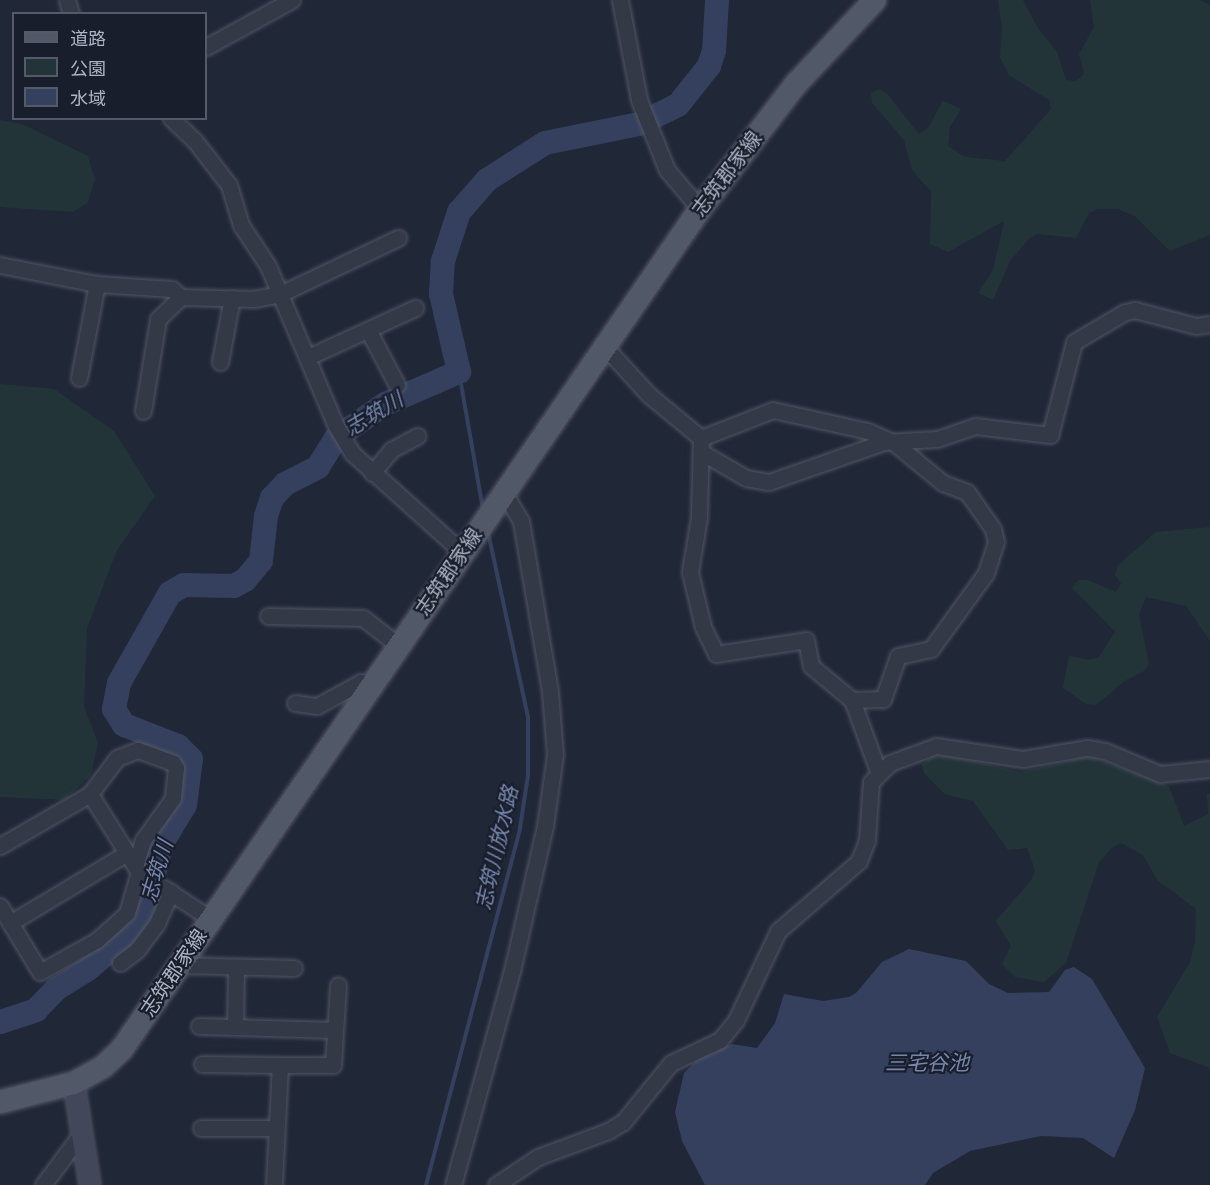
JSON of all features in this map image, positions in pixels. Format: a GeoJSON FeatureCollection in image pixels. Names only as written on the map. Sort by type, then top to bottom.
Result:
{"type":"FeatureCollection","features":[{"type":"Feature","properties":{"kind":"main road","name":"志筑郡家線"},"geometry":{"type":"LineString","coordinates":[[0,1102],[74,1083],[114,1057],[700,209],[796,84],[874,0]]}},
{"type":"Feature","properties":{"kind":"street"},"geometry":{"type":"LineString","coordinates":[[207,46],[292,0]]}},
{"type":"Feature","properties":{"kind":"street"},"geometry":{"type":"LineString","coordinates":[[620,0],[633,78],[667,170],[700,209]]}},
{"type":"Feature","properties":{"kind":"street"},"geometry":{"type":"LineString","coordinates":[[173,120],[195,141],[229,185],[244,231],[268,266],[336,426],[346,444],[372,473],[465,548]]}},
{"type":"Feature","properties":{"kind":"street"},"geometry":{"type":"LineString","coordinates":[[0,265],[97,284],[172,289],[182,297],[231,298],[280,294],[398,238]]}},
{"type":"Feature","properties":{"kind":"street"},"geometry":{"type":"LineString","coordinates":[[79,378],[97,284]]}},
{"type":"Feature","properties":{"kind":"street"},"geometry":{"type":"LineString","coordinates":[[143,411],[158,319],[182,297]]}},
{"type":"Feature","properties":{"kind":"street"},"geometry":{"type":"LineString","coordinates":[[220,362],[231,298]]}},
{"type":"Feature","properties":{"kind":"street"},"geometry":{"type":"LineString","coordinates":[[308,357],[415,308]]}},
{"type":"Feature","properties":{"kind":"street"},"geometry":{"type":"LineString","coordinates":[[605,347],[649,395],[701,445],[746,478],[769,482],[833,457],[893,442],[937,440],[975,426],[1050,435],[1074,342],[1125,312],[1135,310],[1196,326],[1210,324]]}},
{"type":"Feature","properties":{"kind":"street"},"geometry":{"type":"LineString","coordinates":[[368,330],[397,385]]}},
{"type":"Feature","properties":{"kind":"street"},"geometry":{"type":"LineString","coordinates":[[701,445],[773,410],[868,431],[893,442],[943,483],[967,492],[993,529],[996,542],[986,573],[931,649],[898,656],[883,699],[852,700]]}},
{"type":"Feature","properties":{"kind":"street"},"geometry":{"type":"LineString","coordinates":[[372,473],[391,450],[417,436]]}},
{"type":"Feature","properties":{"kind":"street"},"geometry":{"type":"LineString","coordinates":[[701,445],[699,517],[690,572],[703,627],[716,654],[806,640],[811,666],[852,700],[878,771]]}},
{"type":"Feature","properties":{"kind":"street"},"geometry":{"type":"LineString","coordinates":[[453,1185],[512,971],[545,826],[554,765],[550,691],[521,521],[504,493]]}},
{"type":"Feature","properties":{"kind":"street"},"geometry":{"type":"LineString","coordinates":[[268,616],[363,618],[399,646]]}},
{"type":"Feature","properties":{"kind":"street"},"geometry":{"type":"LineString","coordinates":[[295,704],[317,706],[361,682],[371,686]]}},
{"type":"Feature","properties":{"kind":"street"},"geometry":{"type":"LineString","coordinates":[[496,1185],[538,1157],[615,1127],[671,1063],[720,1040],[729,1031],[778,931],[850,872],[863,854],[869,825],[869,791],[878,771],[903,757],[936,746],[988,757],[1023,759],[1088,748],[1160,774],[1210,769]]}},
{"type":"Feature","properties":{"kind":"street"},"geometry":{"type":"LineString","coordinates":[[0,846],[90,794],[124,753],[138,750],[173,763],[176,768],[173,798],[143,840],[127,913],[97,940],[40,972],[0,906]]}},
{"type":"Feature","properties":{"kind":"street"},"geometry":{"type":"LineString","coordinates":[[90,794],[137,867],[211,919]]}},
{"type":"Feature","properties":{"kind":"street"},"geometry":{"type":"LineString","coordinates":[[10,923],[137,867]]}},
{"type":"Feature","properties":{"kind":"street"},"geometry":{"type":"LineString","coordinates":[[120,963],[137,950],[157,923],[166,889]]}},
{"type":"Feature","properties":{"kind":"street"},"geometry":{"type":"LineString","coordinates":[[179,965],[294,968]]}},
{"type":"Feature","properties":{"kind":"street"},"geometry":{"type":"LineString","coordinates":[[235,1027],[236,967]]}},
{"type":"Feature","properties":{"kind":"street"},"geometry":{"type":"LineString","coordinates":[[202,1064],[333,1065],[338,985]]}},
{"type":"Feature","properties":{"kind":"street"},"geometry":{"type":"LineString","coordinates":[[199,1026],[335,1030]]}},
{"type":"Feature","properties":{"kind":"street"},"geometry":{"type":"LineString","coordinates":[[274,1185],[275,1128],[280,1065]]}},
{"type":"Feature","properties":{"kind":"street"},"geometry":{"type":"LineString","coordinates":[[74,1083],[90,1185]]}},
{"type":"Feature","properties":{"kind":"street"},"geometry":{"type":"LineString","coordinates":[[201,1128],[275,1128]]}},
{"type":"Feature","properties":{"kind":"street"},"geometry":{"type":"LineString","coordinates":[[43,1185],[81,1134]]}},
{"type":"Feature","properties":{"kind":"green space"},"geometry":{"type":"Polygon","coordinates":[[[998,0],[1023,0],[1038,28],[1057,52],[1066,80],[1076,81],[1084,74],[1079,54],[1094,27],[1090,0],[1200,0],[1210,5],[1210,235],[1170,251],[1136,217],[1118,209],[1098,209],[1089,213],[1076,238],[1038,234],[1029,239],[1010,261],[993,300],[978,293],[993,270],[1004,221],[948,252],[930,244],[931,192],[912,170],[904,140],[872,103],[871,93],[880,89],[888,95],[919,134],[928,128],[943,101],[961,109],[950,127],[948,146],[965,157],[1005,161],[1051,109],[1049,100],[1009,75],[1000,57],[1002,27],[998,0]]]}},
{"type":"Feature","properties":{"kind":"green space"},"geometry":{"type":"Polygon","coordinates":[[[0,120],[22,124],[88,156],[95,179],[88,202],[73,212],[0,207],[0,120]]]}},
{"type":"Feature","properties":{"kind":"green space"},"geometry":{"type":"Polygon","coordinates":[[[0,384],[54,389],[114,431],[155,496],[117,550],[87,628],[84,707],[98,743],[91,775],[64,800],[0,797],[0,384]]]}},
{"type":"Feature","properties":{"kind":"green space"},"geometry":{"type":"Polygon","coordinates":[[[1210,527],[1210,641],[1186,606],[1146,597],[1139,615],[1149,664],[1144,671],[1126,680],[1096,705],[1086,704],[1063,688],[1069,656],[1090,660],[1099,657],[1115,632],[1072,588],[1078,580],[1088,580],[1116,592],[1121,583],[1115,575],[1118,565],[1156,532],[1210,527]]]}},
{"type":"Feature","properties":{"kind":"green space"},"geometry":{"type":"Polygon","coordinates":[[[937,752],[1020,772],[1089,756],[1169,786],[1184,826],[1208,814],[1207,794],[1210,794],[1210,1068],[1170,1053],[1157,1017],[1190,962],[1195,941],[1196,909],[1157,880],[1143,855],[1121,843],[1113,847],[1099,862],[1066,963],[1044,982],[1015,977],[1002,964],[1011,946],[996,921],[1032,879],[1035,870],[1027,848],[1008,850],[973,801],[945,794],[924,773],[922,764],[937,752]]]}},
{"type":"Feature","properties":{"kind":"water","name":"三宅谷池"},"geometry":{"type":"Polygon","coordinates":[[[909,949],[966,961],[989,984],[1008,993],[1049,992],[1065,970],[1074,967],[1092,979],[1145,1068],[1135,1110],[1114,1158],[1083,1138],[1041,1136],[970,1151],[933,1173],[925,1185],[705,1185],[682,1141],[675,1112],[684,1073],[705,1052],[732,1044],[757,1048],[775,1023],[784,994],[823,1001],[849,997],[856,993],[882,962],[909,949]]]}},
{"type":"Feature","properties":{"kind":"waterway","name":"志筑川"},"geometry":{"type":"LineString","coordinates":[[0,1022],[36,1010],[56,989],[89,968],[141,925],[162,843],[185,805],[191,759],[178,746],[124,725],[114,709],[119,683],[170,593],[184,585],[234,586],[245,580],[261,561],[266,516],[272,498],[285,484],[318,467],[336,438],[385,404],[459,372],[441,294],[443,261],[459,212],[487,180],[545,143],[639,124],[678,105],[709,66],[714,51],[717,0]]}},
{"type":"Feature","properties":{"kind":"waterway","name":"志筑川放水路"},"geometry":{"type":"LineString","coordinates":[[459,372],[483,510]]}},
{"type":"Feature","properties":{"kind":"waterway","name":"志筑川放水路"},"geometry":{"type":"LineString","coordinates":[[426,1185],[520,828],[528,775],[528,717],[488,532]]}}]}
